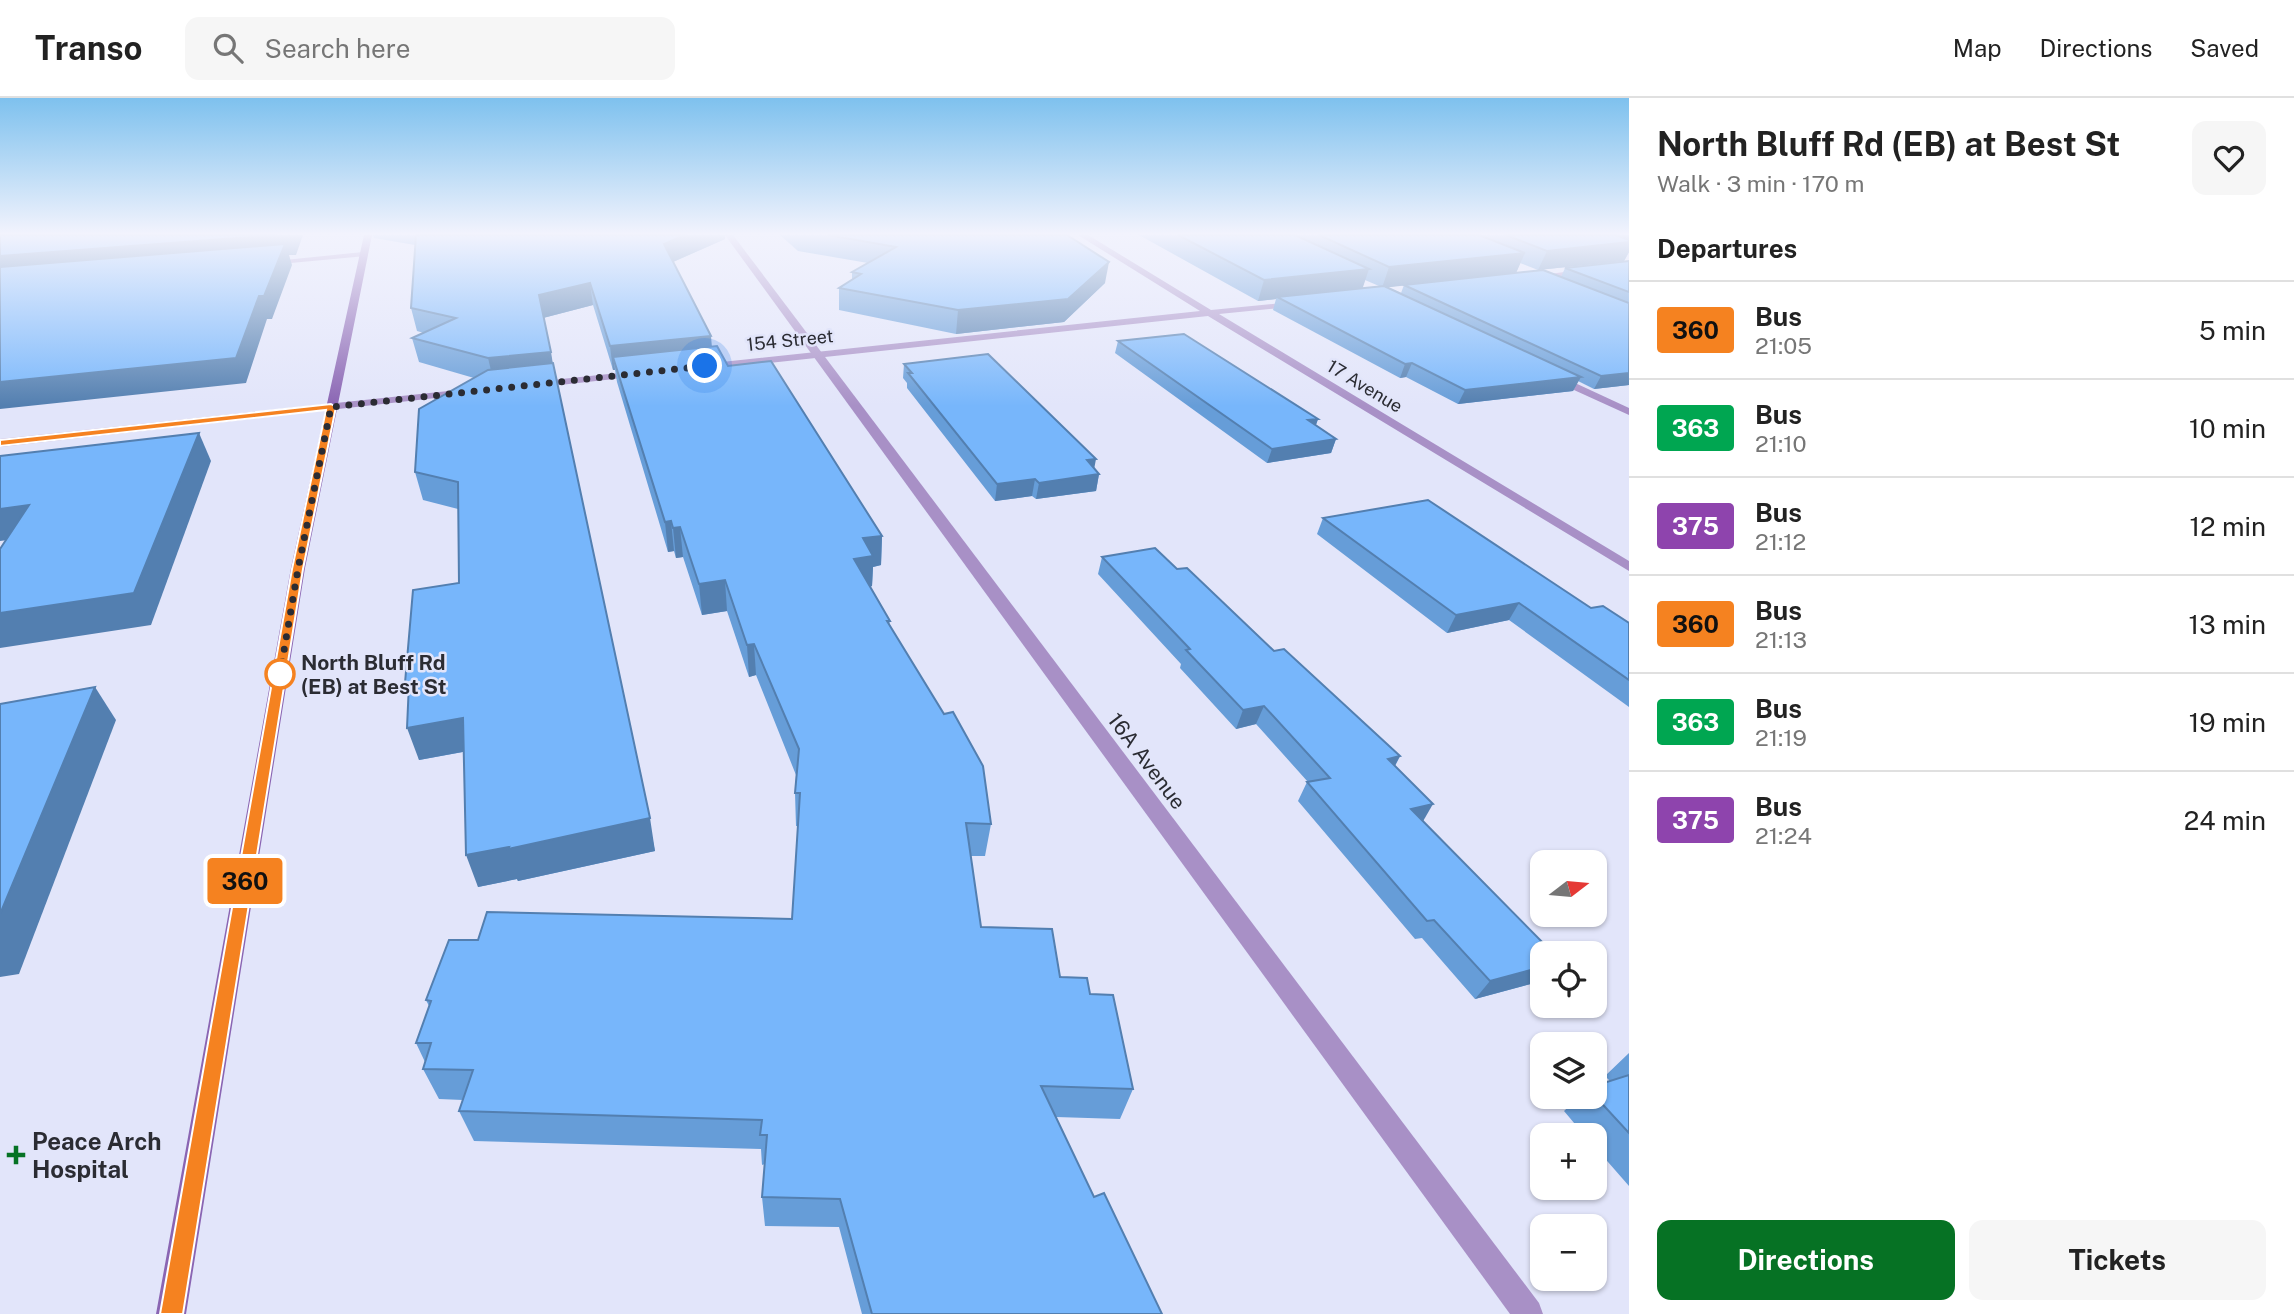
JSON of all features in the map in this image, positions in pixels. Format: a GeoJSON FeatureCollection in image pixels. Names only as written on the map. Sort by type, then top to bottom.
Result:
{"type":"FeatureCollection","features":[{"type":"Feature","properties":{"kind":"main road"},"geometry":{"type":"LineString","coordinates":[[171,1314],[298,569],[355,292]]}},
{"type":"Feature","properties":{"kind":"street","name":"16A Avenue"},"geometry":{"type":"LineString","coordinates":[[771,292],[1528,1314]]}},
{"type":"Feature","properties":{"kind":"street","name":"17 Avenue"},"geometry":{"type":"LineString","coordinates":[[1175,292],[1629,567]]}},
{"type":"Feature","properties":{"kind":"street","name":"154 Street"},"geometry":{"type":"LineString","coordinates":[[688,368],[1316,301]]}},
{"type":"Feature","properties":{"kind":"street"},"geometry":{"type":"LineString","coordinates":[[1544,372],[1629,412]]}},
{"type":"Feature","properties":{"kind":"street"},"geometry":{"type":"LineString","coordinates":[[526,386],[648,373]]}},
{"type":"Feature","properties":{"kind":"street"},"geometry":{"type":"LineString","coordinates":[[0,443],[486,390]]}},
{"type":"Feature","properties":{"kind":"building"},"geometry":{"type":"Polygon","coordinates":[[[0,292],[266,292],[264,296],[259,296],[236,358],[0,382],[0,292]]]}},
{"type":"Feature","properties":{"kind":"building"},"geometry":{"type":"Polygon","coordinates":[[[412,292],[553,292],[539,295],[551,352],[488,358],[412,338],[456,318],[411,308],[412,292]]]}},
{"type":"Feature","properties":{"kind":"building"},"geometry":{"type":"Polygon","coordinates":[[[593,292],[688,292],[711,336],[610,346],[593,292]]]}},
{"type":"Feature","properties":{"kind":"building"},"geometry":{"type":"Polygon","coordinates":[[[859,292],[1076,292],[1068,299],[958,310],[859,292]]]}},
{"type":"Feature","properties":{"kind":"building"},"geometry":{"type":"Polygon","coordinates":[[[1328,292],[1396,292],[1581,377],[1465,390],[1412,363],[1405,364],[1277,297],[1328,292]]]}},
{"type":"Feature","properties":{"kind":"building"},"geometry":{"type":"Polygon","coordinates":[[[1419,292],[1600,292],[1629,303],[1629,373],[1601,376],[1419,292]]]}},
{"type":"Feature","properties":{"kind":"building"},"geometry":{"type":"Polygon","coordinates":[[[1184,334],[1318,419],[1308,420],[1336,439],[1272,449],[1118,341],[1184,334]]]}},
{"type":"Feature","properties":{"kind":"building"},"geometry":{"type":"Polygon","coordinates":[[[717,346],[728,366],[771,361],[882,536],[863,538],[873,556],[854,559],[890,621],[887,621],[944,714],[953,712],[983,766],[991,824],[966,823],[981,927],[1052,929],[1060,977],[1087,978],[1090,994],[1113,995],[1133,1089],[1041,1086],[1094,1197],[1104,1193],[1162,1314],[872,1314],[840,1199],[762,1197],[767,1135],[760,1135],[762,1120],[459,1111],[473,1070],[423,1069],[431,1043],[416,1043],[431,1001],[426,1000],[449,940],[478,940],[487,912],[792,919],[800,793],[795,793],[799,749],[754,644],[747,645],[725,580],[699,584],[680,527],[673,528],[671,521],[665,522],[613,357],[717,346]]]}},
{"type":"Feature","properties":{"kind":"building"},"geometry":{"type":"Polygon","coordinates":[[[988,354],[1096,459],[1087,460],[1099,474],[1039,483],[1035,479],[997,484],[908,373],[912,373],[904,364],[988,354]]]}},
{"type":"Feature","properties":{"kind":"building"},"geometry":{"type":"Polygon","coordinates":[[[553,363],[650,818],[508,849],[509,847],[466,855],[463,718],[407,728],[409,683],[405,683],[413,590],[459,583],[458,482],[415,472],[419,409],[488,370],[553,363]]]}},
{"type":"Feature","properties":{"kind":"building"},"geometry":{"type":"Polygon","coordinates":[[[199,433],[134,593],[0,613],[0,549],[29,505],[0,509],[0,456],[199,433]]]}},
{"type":"Feature","properties":{"kind":"building"},"geometry":{"type":"Polygon","coordinates":[[[1428,500],[1591,608],[1603,606],[1629,623],[1629,680],[1519,603],[1456,615],[1323,518],[1428,500]]]}},
{"type":"Feature","properties":{"kind":"building"},"geometry":{"type":"Polygon","coordinates":[[[1155,548],[1177,569],[1187,568],[1274,651],[1284,649],[1400,756],[1388,759],[1433,804],[1411,809],[1541,941],[1530,941],[1530,970],[1490,981],[1434,920],[1427,921],[1307,782],[1330,778],[1264,706],[1243,710],[1186,650],[1190,649],[1102,557],[1155,548]]]}},
{"type":"Feature","properties":{"kind":"building"},"geometry":{"type":"Polygon","coordinates":[[[95,687],[0,914],[0,704],[95,687]]]}},
{"type":"Feature","properties":{"kind":"building"},"geometry":{"type":"Polygon","coordinates":[[[1629,1075],[1629,1133],[1607,1109],[1607,1082],[1629,1075]]]}},
{"type":"Feature","properties":{"kind":"bus line","name":"360"},"geometry":{"type":"LineString","coordinates":[[0,443],[331,407],[298,569],[171,1314]]}},
{"type":"Feature","properties":{"kind":"place","name":"North Bluff Rd (EB) at Best St"},"geometry":{"type":"Point","coordinates":[280,674]}},
{"type":"Feature","properties":{"kind":"place","name":"Peace Arch Hospital"},"geometry":{"type":"Point","coordinates":[16,1155]}},
{"type":"Feature","properties":{"kind":"route"},"geometry":{"type":"LineString","coordinates":[[280,674],[331,407],[705,366]]}}]}
